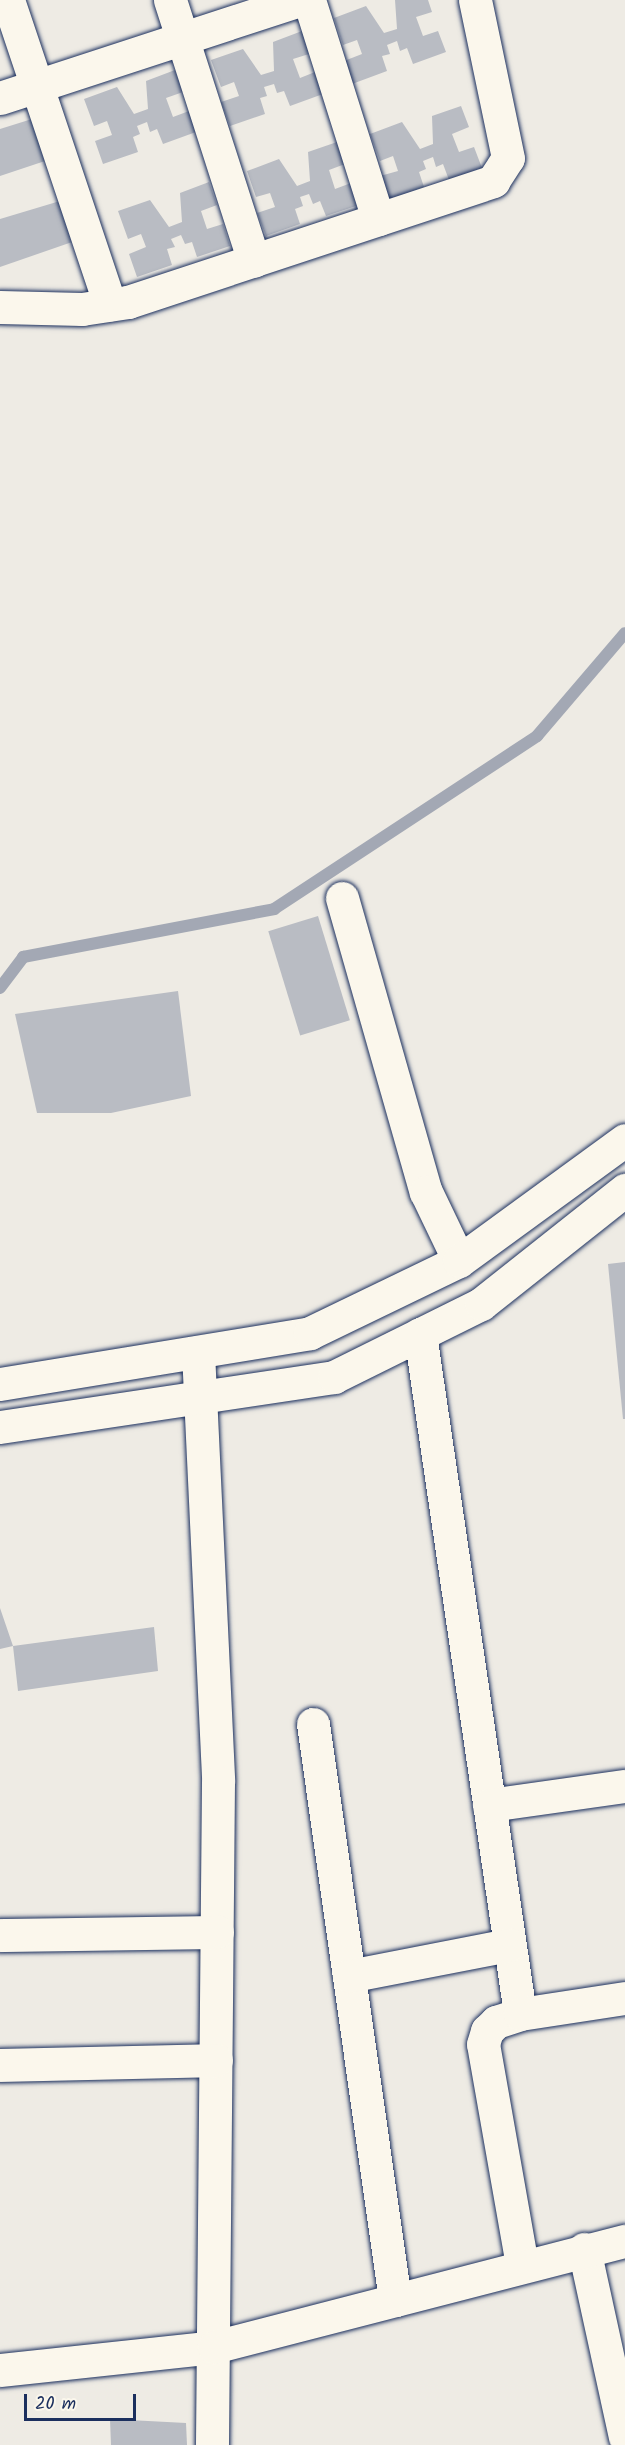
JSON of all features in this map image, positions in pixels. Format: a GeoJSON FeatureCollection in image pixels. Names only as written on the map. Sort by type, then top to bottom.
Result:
{"type":"FeatureCollection","features":[{"type":"Feature","properties":{"kind":"street"},"geometry":{"type":"LineString","coordinates":[[8,0],[39,86],[110,304]]}},
{"type":"Feature","properties":{"kind":"street"},"geometry":{"type":"LineString","coordinates":[[170,0],[254,261]]}},
{"type":"Feature","properties":{"kind":"street"},"geometry":{"type":"LineString","coordinates":[[0,98],[300,0]]}},
{"type":"Feature","properties":{"kind":"street"},"geometry":{"type":"LineString","coordinates":[[309,0],[378,219]]}},
{"type":"Feature","properties":{"kind":"street"},"geometry":{"type":"LineString","coordinates":[[0,307],[110,304],[254,261],[493,181],[504,171],[508,158],[475,0]]}},
{"type":"Feature","properties":{"kind":"street"},"geometry":{"type":"LineString","coordinates":[[342,898],[426,1192],[459,1261]]}},
{"type":"Feature","properties":{"kind":"street"},"geometry":{"type":"LineString","coordinates":[[0,1384],[310,1333],[459,1261],[625,1140]]}},
{"type":"Feature","properties":{"kind":"street"},"geometry":{"type":"LineString","coordinates":[[0,1427],[334,1377],[481,1304],[625,1190]]}},
{"type":"Feature","properties":{"kind":"street"},"geometry":{"type":"LineString","coordinates":[[420,1334],[520,2014]]}},
{"type":"Feature","properties":{"kind":"street"},"geometry":{"type":"LineString","coordinates":[[198,1352],[218,1782],[212,2445]]}},
{"type":"Feature","properties":{"kind":"street"},"geometry":{"type":"LineString","coordinates":[[314,1724],[395,2301]]}},
{"type":"Feature","properties":{"kind":"street"},"geometry":{"type":"LineString","coordinates":[[489,1805],[625,1786]]}},
{"type":"Feature","properties":{"kind":"street"},"geometry":{"type":"LineString","coordinates":[[0,1935],[217,1932]]}},
{"type":"Feature","properties":{"kind":"street"},"geometry":{"type":"LineString","coordinates":[[349,1976],[509,1945]]}},
{"type":"Feature","properties":{"kind":"street"},"geometry":{"type":"LineString","coordinates":[[522,2265],[483,2044],[495,2022],[520,2014],[625,1998]]}},
{"type":"Feature","properties":{"kind":"street"},"geometry":{"type":"LineString","coordinates":[[0,2065],[216,2061]]}},
{"type":"Feature","properties":{"kind":"street"},"geometry":{"type":"LineString","coordinates":[[0,2370],[213,2347],[395,2301],[584,2249],[625,2241]]}},
{"type":"Feature","properties":{"kind":"street"},"geometry":{"type":"LineString","coordinates":[[584,2249],[625,2437]]}},
{"type":"Feature","properties":{"kind":"building"},"geometry":{"type":"Polygon","coordinates":[[[395,0],[428,0],[432,12],[416,17],[423,36],[438,31],[446,52],[413,64],[407,48],[400,51],[397,41],[387,45],[390,54],[382,56],[387,71],[352,84],[344,61],[362,54],[357,40],[343,45],[334,18],[366,6],[384,33],[397,29],[395,0]]]}},
{"type":"Feature","properties":{"kind":"building"},"geometry":{"type":"Polygon","coordinates":[[[302,31],[309,54],[293,59],[300,78],[315,72],[323,94],[290,106],[284,91],[277,93],[274,84],[264,87],[267,96],[260,98],[265,114],[230,126],[221,102],[239,96],[234,82],[221,87],[211,60],[243,49],[261,75],[274,71],[273,42],[302,31]]]}},
{"type":"Feature","properties":{"kind":"building"},"geometry":{"type":"Polygon","coordinates":[[[175,70],[183,92],[166,98],[173,117],[189,111],[196,132],[163,144],[157,129],[150,132],[147,122],[137,126],[140,134],[133,137],[138,152],[103,164],[95,141],[112,135],[107,121],[94,126],[84,99],[117,87],[134,114],[148,109],[146,81],[175,70]]]}},
{"type":"Feature","properties":{"kind":"building"},"geometry":{"type":"Polygon","coordinates":[[[461,106],[469,127],[452,134],[459,152],[474,147],[482,168],[449,180],[443,164],[436,167],[433,157],[423,161],[426,169],[419,172],[424,187],[389,200],[380,176],[398,171],[393,156],[380,161],[370,134],[402,122],[420,149],[433,144],[432,116],[461,106]]]}},
{"type":"Feature","properties":{"kind":"building"},"geometry":{"type":"Polygon","coordinates":[[[32,119],[48,160],[0,176],[0,129],[32,119]]]}},
{"type":"Feature","properties":{"kind":"building"},"geometry":{"type":"Polygon","coordinates":[[[337,142],[345,164],[329,170],[335,189],[351,183],[359,205],[326,216],[320,201],[313,204],[309,194],[300,197],[303,206],[295,209],[300,224],[266,236],[257,213],[275,207],[270,193],[256,197],[247,171],[279,159],[297,186],[310,181],[308,152],[337,142]]]}},
{"type":"Feature","properties":{"kind":"building"},"geometry":{"type":"Polygon","coordinates":[[[209,182],[217,205],[201,211],[207,229],[223,224],[230,246],[197,257],[192,242],[185,244],[181,235],[171,239],[175,247],[167,249],[172,265],[137,277],[129,254],[146,247],[141,234],[128,239],[118,211],[150,200],[169,227],[182,222],[180,193],[209,182]]]}},
{"type":"Feature","properties":{"kind":"building"},"geometry":{"type":"Polygon","coordinates":[[[60,201],[75,241],[0,267],[0,219],[60,201]]]}},
{"type":"Feature","properties":{"kind":"building"},"geometry":{"type":"Polygon","coordinates":[[[318,916],[350,1020],[300,1035],[268,931],[318,916]]]}},
{"type":"Feature","properties":{"kind":"building"},"geometry":{"type":"Polygon","coordinates":[[[178,991],[191,1096],[111,1113],[37,1113],[15,1014],[178,991]]]}},
{"type":"Feature","properties":{"kind":"building"},"geometry":{"type":"Polygon","coordinates":[[[625,1262],[625,1419],[623,1419],[608,1264],[625,1262]]]}},
{"type":"Feature","properties":{"kind":"building"},"geometry":{"type":"Polygon","coordinates":[[[0,1608],[13,1646],[0,1649],[0,1608]]]}},
{"type":"Feature","properties":{"kind":"building"},"geometry":{"type":"Polygon","coordinates":[[[154,1627],[158,1671],[18,1691],[13,1646],[154,1627]]]}},
{"type":"Feature","properties":{"kind":"building"},"geometry":{"type":"Polygon","coordinates":[[[110,2419],[186,2423],[187,2445],[111,2445],[110,2419]]]}},
{"type":"Feature","properties":{"kind":"waterway"},"geometry":{"type":"LineString","coordinates":[[0,988],[23,957],[274,909],[537,736],[625,633]]}}]}
